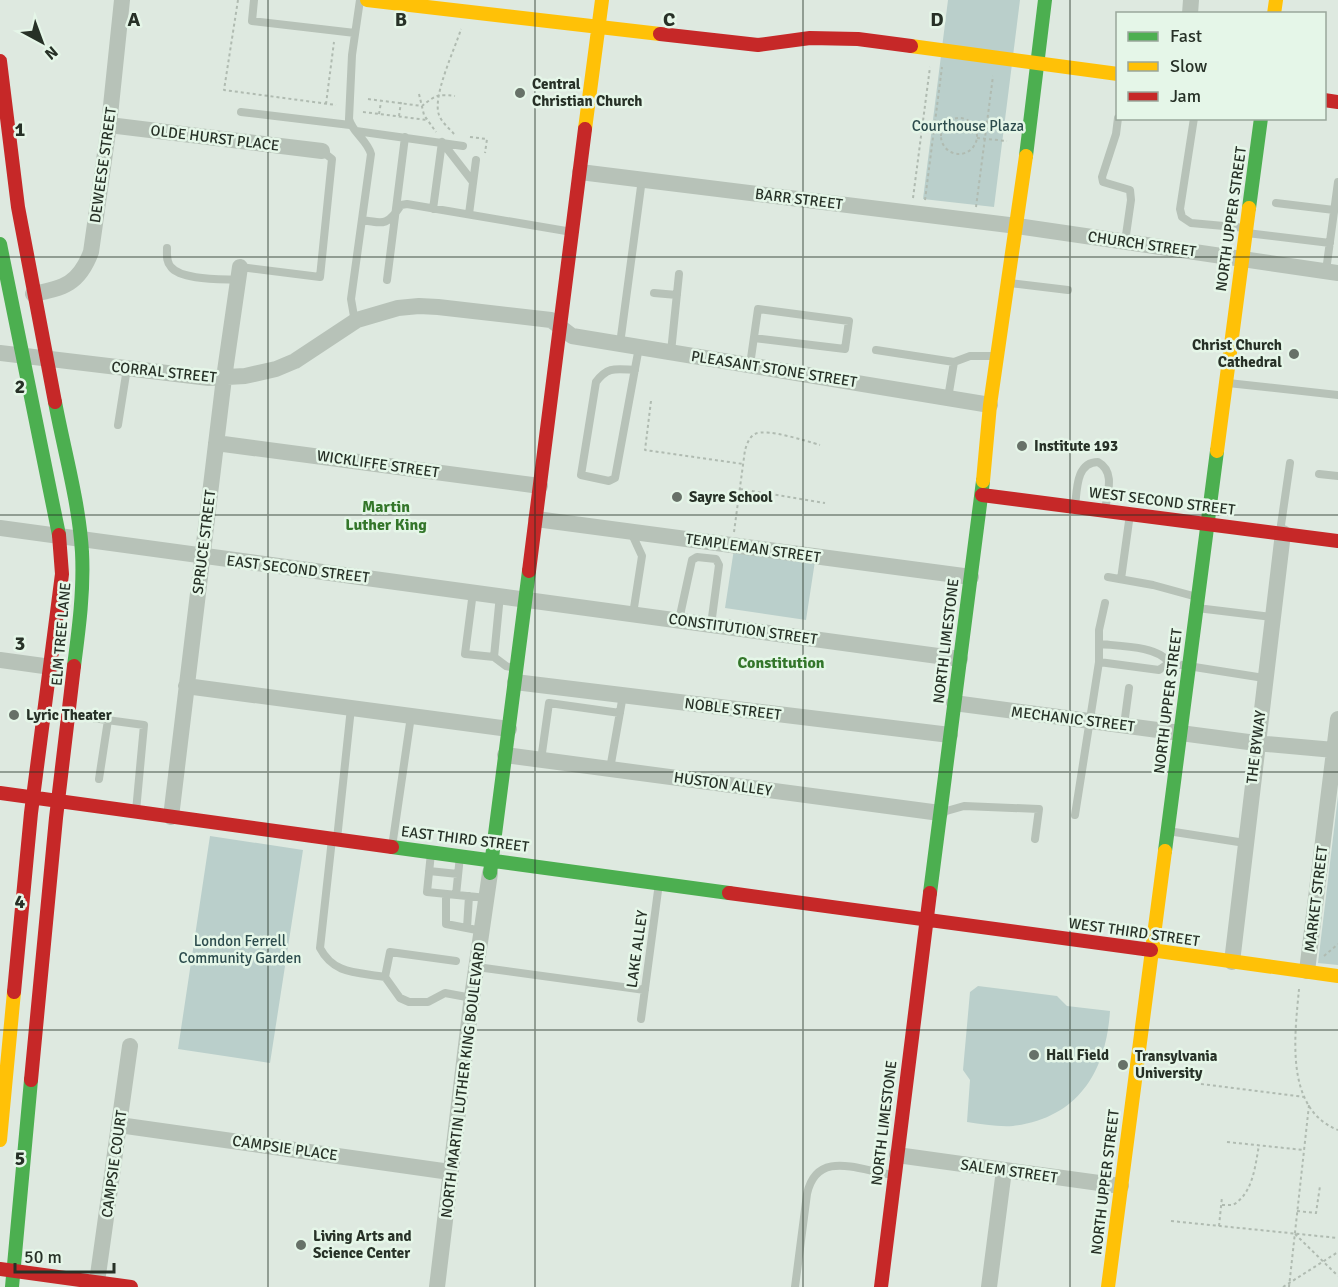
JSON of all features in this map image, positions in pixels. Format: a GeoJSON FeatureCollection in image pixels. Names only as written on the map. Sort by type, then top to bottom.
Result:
{"type":"FeatureCollection","features":[{"type":"Feature","properties":{"kind":"street","name":"DEWEESE STREET"},"geometry":{"type":"LineString","coordinates":[[33,294],[69,284],[79,277],[91,252],[109,125],[122,0]]}},
{"type":"Feature","properties":{"kind":"street"},"geometry":{"type":"LineString","coordinates":[[367,0],[418,3],[758,45],[810,38],[858,39],[1116,74]]}},
{"type":"Feature","properties":{"kind":"street"},"geometry":{"type":"LineString","coordinates":[[491,867],[602,0]]}},
{"type":"Feature","properties":{"kind":"street","name":"NORTH LIMESTONE"},"geometry":{"type":"LineString","coordinates":[[880,1287],[982,495],[990,405],[1017,226],[1045,0]]}},
{"type":"Feature","properties":{"kind":"street","name":"ELM TREE LANE"},"geometry":{"type":"LineString","coordinates":[[0,61],[18,207],[81,539],[81,612],[7,1270],[12,1287]]}},
{"type":"Feature","properties":{"kind":"street","name":"NORTH UPPER STREET"},"geometry":{"type":"LineString","coordinates":[[1108,1287],[1261,120]]}},
{"type":"Feature","properties":{"kind":"street","name":"OLDE HURST PLACE"},"geometry":{"type":"LineString","coordinates":[[109,125],[322,151]]}},
{"type":"Feature","properties":{"kind":"street","name":"BARR STREET"},"geometry":{"type":"LineString","coordinates":[[580,172],[1017,226]]}},
{"type":"Feature","properties":{"kind":"street","name":"CHURCH STREET"},"geometry":{"type":"LineString","coordinates":[[1017,226],[1332,272]]}},
{"type":"Feature","properties":{"kind":"street","name":"ELM TREE LANE"},"geometry":{"type":"LineString","coordinates":[[0,244],[59,536],[62,574],[13,967],[0,1140]]}},
{"type":"Feature","properties":{"kind":"street","name":"SPRUCE STREET"},"geometry":{"type":"LineString","coordinates":[[171,817],[224,378],[239,274]]}},
{"type":"Feature","properties":{"kind":"street","name":"CORRAL STREET"},"geometry":{"type":"LineString","coordinates":[[0,353],[46,360],[224,378],[276,369],[295,361],[355,322],[373,314],[401,308],[438,307],[551,320],[560,328]]}},
{"type":"Feature","properties":{"kind":"street","name":"PLEASANT STONE STREET"},"geometry":{"type":"LineString","coordinates":[[560,328],[572,336],[990,405]]}},
{"type":"Feature","properties":{"kind":"street","name":"WICKLIFFE STREET"},"geometry":{"type":"LineString","coordinates":[[216,443],[540,486]]}},
{"type":"Feature","properties":{"kind":"street","name":"WEST SECOND STREET"},"geometry":{"type":"LineString","coordinates":[[982,495],[1338,541]]}},
{"type":"Feature","properties":{"kind":"street","name":"TEMPLEMAN STREET"},"geometry":{"type":"LineString","coordinates":[[536,519],[971,577]]}},
{"type":"Feature","properties":{"kind":"street","name":"EAST SECOND STREET"},"geometry":{"type":"LineString","coordinates":[[0,528],[525,599]]}},
{"type":"Feature","properties":{"kind":"street","name":"THE BYWAY"},"geometry":{"type":"LineString","coordinates":[[1232,962],[1281,533]]}},
{"type":"Feature","properties":{"kind":"street","name":"CONSTITUTION STREET"},"geometry":{"type":"LineString","coordinates":[[525,599],[960,658]]}},
{"type":"Feature","properties":{"kind":"street"},"geometry":{"type":"LineString","coordinates":[[0,660],[51,667]]}},
{"type":"Feature","properties":{"kind":"street","name":"NOBLE STREET"},"geometry":{"type":"LineString","coordinates":[[516,675],[623,695],[950,735]]}},
{"type":"Feature","properties":{"kind":"street"},"geometry":{"type":"LineString","coordinates":[[186,686],[509,729]]}},
{"type":"Feature","properties":{"kind":"street","name":"MECHANIC STREET"},"geometry":{"type":"LineString","coordinates":[[954,704],[1334,750]]}},
{"type":"Feature","properties":{"kind":"street","name":"MARKET STREET"},"geometry":{"type":"LineString","coordinates":[[1303,977],[1338,719]]}},
{"type":"Feature","properties":{"kind":"street","name":"HUSTON ALLEY"},"geometry":{"type":"LineString","coordinates":[[506,756],[940,813]]}},
{"type":"Feature","properties":{"kind":"street","name":"EAST THIRD STREET"},"geometry":{"type":"LineString","coordinates":[[0,793],[460,856],[491,867],[659,883],[926,921]]}},
{"type":"Feature","properties":{"kind":"street","name":"NORTH MARTIN LUTHER KING BOULEVARD"},"geometry":{"type":"LineString","coordinates":[[437,1287],[477,967],[475,929],[487,898],[491,867]]}},
{"type":"Feature","properties":{"kind":"street","name":"WEST THIRD STREET"},"geometry":{"type":"LineString","coordinates":[[926,921],[1232,962],[1303,977],[1338,976]]}},
{"type":"Feature","properties":{"kind":"street"},"geometry":{"type":"LineString","coordinates":[[13,967],[42,971]]}},
{"type":"Feature","properties":{"kind":"street","name":"CAMPSIE COURT"},"geometry":{"type":"LineString","coordinates":[[97,1282],[130,1046]]}},
{"type":"Feature","properties":{"kind":"street","name":"CAMPSIE PLACE"},"geometry":{"type":"LineString","coordinates":[[119,1125],[450,1172]]}},
{"type":"Feature","properties":{"kind":"street","name":"SALEM STREET"},"geometry":{"type":"LineString","coordinates":[[897,1155],[1120,1186]]}},
{"type":"Feature","properties":{"kind":"street"},"geometry":{"type":"LineString","coordinates":[[989,1287],[1004,1170]]}},
{"type":"Feature","properties":{"kind":"street"},"geometry":{"type":"LineString","coordinates":[[7,1270],[55,1282],[97,1282],[131,1287]]}},
{"type":"Feature","properties":{"kind":"lane"},"geometry":{"type":"LineString","coordinates":[[254,0],[252,21],[355,33]]}},
{"type":"Feature","properties":{"kind":"lane"},"geometry":{"type":"LineString","coordinates":[[355,322],[351,299],[371,154],[368,145],[353,128],[348,108],[360,0]]}},
{"type":"Feature","properties":{"kind":"lane"},"geometry":{"type":"LineString","coordinates":[[241,112],[464,146]]}},
{"type":"Feature","properties":{"kind":"lane"},"geometry":{"type":"LineString","coordinates":[[1118,120],[1116,134],[1102,177],[1103,182],[1130,190],[1131,200],[1125,242]]}},
{"type":"Feature","properties":{"kind":"lane"},"geometry":{"type":"LineString","coordinates":[[1194,120],[1180,209],[1182,217],[1191,223],[1330,243],[1338,236]]}},
{"type":"Feature","properties":{"kind":"lane"},"geometry":{"type":"LineString","coordinates":[[387,280],[405,137]]}},
{"type":"Feature","properties":{"kind":"lane"},"geometry":{"type":"LineString","coordinates":[[442,142],[474,182]]}},
{"type":"Feature","properties":{"kind":"lane"},"geometry":{"type":"LineString","coordinates":[[433,208],[442,142]]}},
{"type":"Feature","properties":{"kind":"lane"},"geometry":{"type":"LineString","coordinates":[[167,249],[169,266],[183,275],[239,274],[320,277],[332,159],[322,151]]}},
{"type":"Feature","properties":{"kind":"lane"},"geometry":{"type":"LineString","coordinates":[[469,214],[476,160]]}},
{"type":"Feature","properties":{"kind":"lane"},"geometry":{"type":"LineString","coordinates":[[620,344],[642,179]]}},
{"type":"Feature","properties":{"kind":"lane"},"geometry":{"type":"LineString","coordinates":[[1332,272],[1330,243],[1338,182]]}},
{"type":"Feature","properties":{"kind":"lane"},"geometry":{"type":"LineString","coordinates":[[1276,203],[1334,210]]}},
{"type":"Feature","properties":{"kind":"lane"},"geometry":{"type":"LineString","coordinates":[[362,220],[384,223],[390,221],[401,206],[407,204],[572,232]]}},
{"type":"Feature","properties":{"kind":"lane"},"geometry":{"type":"LineString","coordinates":[[671,352],[679,274]]}},
{"type":"Feature","properties":{"kind":"lane"},"geometry":{"type":"LineString","coordinates":[[1008,282],[1068,290]]}},
{"type":"Feature","properties":{"kind":"lane"},"geometry":{"type":"LineString","coordinates":[[654,293],[677,295]]}},
{"type":"Feature","properties":{"kind":"lane"},"geometry":{"type":"LineString","coordinates":[[750,365],[758,309],[849,321],[845,349],[754,338]]}},
{"type":"Feature","properties":{"kind":"lane"},"geometry":{"type":"LineString","coordinates":[[635,370],[610,369],[596,381],[581,475],[609,481],[615,478],[635,370],[639,347]]}},
{"type":"Feature","properties":{"kind":"lane"},"geometry":{"type":"LineString","coordinates":[[876,350],[954,362],[970,356],[997,356]]}},
{"type":"Feature","properties":{"kind":"lane"},"geometry":{"type":"LineString","coordinates":[[948,398],[954,362]]}},
{"type":"Feature","properties":{"kind":"lane"},"geometry":{"type":"LineString","coordinates":[[118,425],[127,368]]}},
{"type":"Feature","properties":{"kind":"lane"},"geometry":{"type":"LineString","coordinates":[[1226,383],[1338,395]]}},
{"type":"Feature","properties":{"kind":"lane"},"geometry":{"type":"LineString","coordinates":[[1075,507],[1081,471],[1089,463],[1098,462],[1103,465],[1109,475],[1105,510]]}},
{"type":"Feature","properties":{"kind":"lane"},"geometry":{"type":"LineString","coordinates":[[1281,533],[1290,463]]}},
{"type":"Feature","properties":{"kind":"lane"},"geometry":{"type":"LineString","coordinates":[[1319,474],[1338,476]]}},
{"type":"Feature","properties":{"kind":"lane"},"geometry":{"type":"LineString","coordinates":[[1121,579],[1130,513]]}},
{"type":"Feature","properties":{"kind":"lane"},"geometry":{"type":"LineString","coordinates":[[631,532],[642,556],[633,614]]}},
{"type":"Feature","properties":{"kind":"lane"},"geometry":{"type":"LineString","coordinates":[[679,620],[692,560],[697,557],[716,559],[719,565],[711,624]]}},
{"type":"Feature","properties":{"kind":"lane"},"geometry":{"type":"LineString","coordinates":[[1108,577],[1153,585],[1197,603],[1272,617]]}},
{"type":"Feature","properties":{"kind":"lane"},"geometry":{"type":"LineString","coordinates":[[473,592],[465,654],[494,657],[516,675]]}},
{"type":"Feature","properties":{"kind":"lane"},"geometry":{"type":"LineString","coordinates":[[494,657],[500,595]]}},
{"type":"Feature","properties":{"kind":"lane"},"geometry":{"type":"LineString","coordinates":[[1075,815],[1099,662],[1099,630],[1105,603]]}},
{"type":"Feature","properties":{"kind":"lane"},"geometry":{"type":"LineString","coordinates":[[1100,644],[1156,651],[1169,663],[1264,678]]}},
{"type":"Feature","properties":{"kind":"lane"},"geometry":{"type":"LineString","coordinates":[[1099,662],[1159,670],[1169,663]]}},
{"type":"Feature","properties":{"kind":"lane"},"geometry":{"type":"LineString","coordinates":[[1124,725],[1129,688]]}},
{"type":"Feature","properties":{"kind":"lane"},"geometry":{"type":"LineString","coordinates":[[610,769],[623,695]]}},
{"type":"Feature","properties":{"kind":"lane"},"geometry":{"type":"LineString","coordinates":[[541,760],[549,703],[620,713]]}},
{"type":"Feature","properties":{"kind":"lane"},"geometry":{"type":"LineString","coordinates":[[351,708],[320,948],[328,960],[339,969],[385,977],[400,998],[409,1002],[428,1002],[445,993],[472,998]]}},
{"type":"Feature","properties":{"kind":"lane"},"geometry":{"type":"LineString","coordinates":[[69,715],[144,725],[136,812]]}},
{"type":"Feature","properties":{"kind":"lane"},"geometry":{"type":"LineString","coordinates":[[392,847],[411,717]]}},
{"type":"Feature","properties":{"kind":"lane"},"geometry":{"type":"LineString","coordinates":[[99,779],[108,720]]}},
{"type":"Feature","properties":{"kind":"lane"},"geometry":{"type":"LineString","coordinates":[[940,813],[964,806],[1039,809],[1035,839]]}},
{"type":"Feature","properties":{"kind":"lane"},"geometry":{"type":"LineString","coordinates":[[1167,831],[1245,843]]}},
{"type":"Feature","properties":{"kind":"lane"},"geometry":{"type":"LineString","coordinates":[[431,852],[427,892],[487,898]]}},
{"type":"Feature","properties":{"kind":"lane"},"geometry":{"type":"LineString","coordinates":[[456,895],[460,856]]}},
{"type":"Feature","properties":{"kind":"lane"},"geometry":{"type":"LineString","coordinates":[[429,871],[458,874]]}},
{"type":"Feature","properties":{"kind":"lane","name":"LAKE ALLEY"},"geometry":{"type":"LineString","coordinates":[[641,1019],[659,883]]}},
{"type":"Feature","properties":{"kind":"lane"},"geometry":{"type":"LineString","coordinates":[[446,894],[446,924],[475,929],[469,896]]}},
{"type":"Feature","properties":{"kind":"lane"},"geometry":{"type":"LineString","coordinates":[[385,977],[390,952],[456,961]]}},
{"type":"Feature","properties":{"kind":"lane"},"geometry":{"type":"LineString","coordinates":[[477,967],[645,990]]}},
{"type":"Feature","properties":{"kind":"lane"},"geometry":{"type":"LineString","coordinates":[[795,1287],[807,1194],[810,1182],[817,1173],[824,1167],[835,1165],[894,1175]]}},
{"type":"Feature","properties":{"kind":"path"},"geometry":{"type":"LineString","coordinates":[[238,0],[224,90],[336,105]]}},
{"type":"Feature","properties":{"kind":"path"},"geometry":{"type":"LineString","coordinates":[[456,136],[440,116],[438,106],[461,29]]}},
{"type":"Feature","properties":{"kind":"path"},"geometry":{"type":"LineString","coordinates":[[326,104],[334,39]]}},
{"type":"Feature","properties":{"kind":"path"},"geometry":{"type":"LineString","coordinates":[[913,198],[930,62]]}},
{"type":"Feature","properties":{"kind":"path"},"geometry":{"type":"LineString","coordinates":[[925,200],[942,64]]}},
{"type":"Feature","properties":{"kind":"path"},"geometry":{"type":"LineString","coordinates":[[976,207],[994,71]]}},
{"type":"Feature","properties":{"kind":"path"},"geometry":{"type":"LineString","coordinates":[[368,99],[422,106],[440,94],[455,96]]}},
{"type":"Feature","properties":{"kind":"path"},"geometry":{"type":"LineString","coordinates":[[380,114],[382,101]]}},
{"type":"Feature","properties":{"kind":"path"},"geometry":{"type":"LineString","coordinates":[[399,116],[401,103]]}},
{"type":"Feature","properties":{"kind":"path"},"geometry":{"type":"LineString","coordinates":[[363,112],[428,120]]}},
{"type":"Feature","properties":{"kind":"path"},"geometry":{"type":"LineString","coordinates":[[960,117],[966,118],[975,126],[977,138],[972,149],[961,154],[954,154],[944,147],[941,132],[944,124],[949,120],[960,117]]}},
{"type":"Feature","properties":{"kind":"path"},"geometry":{"type":"LineString","coordinates":[[917,129],[941,132]]}},
{"type":"Feature","properties":{"kind":"path"},"geometry":{"type":"LineString","coordinates":[[977,138],[1007,141]]}},
{"type":"Feature","properties":{"kind":"path"},"geometry":{"type":"LineString","coordinates":[[651,401],[645,450],[743,464]]}},
{"type":"Feature","properties":{"kind":"path"},"geometry":{"type":"LineString","coordinates":[[739,533],[734,532],[748,441],[758,433],[783,435],[820,445]]}},
{"type":"Feature","properties":{"kind":"path"},"geometry":{"type":"LineString","coordinates":[[740,489],[825,503]]}},
{"type":"Feature","properties":{"kind":"path"},"geometry":{"type":"LineString","coordinates":[[1322,958],[1338,944]]}},
{"type":"Feature","properties":{"kind":"path"},"geometry":{"type":"LineString","coordinates":[[1303,977],[1295,1044],[1299,1078],[1309,1105],[1321,1120],[1338,1130]]}},
{"type":"Feature","properties":{"kind":"path"},"geometry":{"type":"LineString","coordinates":[[1201,1084],[1305,1098]]}},
{"type":"Feature","properties":{"kind":"path"},"geometry":{"type":"LineString","coordinates":[[1289,1287],[1309,1105]]}},
{"type":"Feature","properties":{"kind":"path"},"geometry":{"type":"LineString","coordinates":[[1227,1142],[1304,1150]]}},
{"type":"Feature","properties":{"kind":"path"},"geometry":{"type":"LineString","coordinates":[[1222,1205],[1233,1205],[1251,1184],[1259,1145]]}},
{"type":"Feature","properties":{"kind":"path"},"geometry":{"type":"LineString","coordinates":[[1297,1211],[1316,1213],[1320,1186]]}},
{"type":"Feature","properties":{"kind":"path"},"geometry":{"type":"LineString","coordinates":[[1219,1226],[1222,1197]]}},
{"type":"Feature","properties":{"kind":"path"},"geometry":{"type":"LineString","coordinates":[[1171,1221],[1338,1238]]}},
{"type":"Feature","properties":{"kind":"path"},"geometry":{"type":"LineString","coordinates":[[1295,1234],[1338,1276]]}},
{"type":"Feature","properties":{"kind":"path"},"geometry":{"type":"LineString","coordinates":[[1283,1287],[1338,1252]]}},
{"type":"Feature","properties":{"kind":"green space","name":"Courthouse Plaza"},"geometry":{"type":"Polygon","coordinates":[[[948,0],[1020,0],[994,207],[923,199],[948,0]]]}},
{"type":"Feature","properties":{"kind":"green space"},"geometry":{"type":"Polygon","coordinates":[[[734,549],[815,561],[806,620],[725,608],[734,549]]]}},
{"type":"Feature","properties":{"kind":"green space"},"geometry":{"type":"Polygon","coordinates":[[[1338,796],[1338,965],[1318,963],[1338,796]]]}},
{"type":"Feature","properties":{"kind":"green space","name":"London Ferrell Community Garden"},"geometry":{"type":"Polygon","coordinates":[[[210,836],[303,850],[270,1063],[178,1049],[210,836]]]}},
{"type":"Feature","properties":{"kind":"green space","name":"Hall Field"},"geometry":{"type":"Polygon","coordinates":[[[978,986],[1057,996],[1067,1006],[1110,1011],[1102,1054],[1095,1072],[1071,1102],[1055,1113],[1036,1121],[1013,1126],[967,1122],[970,1080],[963,1070],[970,992],[978,986]]]}},
{"type":"Feature","properties":{"kind":"traffic: fast"},"geometry":{"type":"LineString","coordinates":[[1026,156],[1045,0]]}},
{"type":"Feature","properties":{"kind":"traffic: fast"},"geometry":{"type":"LineString","coordinates":[[1249,208],[1261,120]]}},
{"type":"Feature","properties":{"kind":"traffic: fast"},"geometry":{"type":"LineString","coordinates":[[0,244],[59,535]]}},
{"type":"Feature","properties":{"kind":"traffic: fast"},"geometry":{"type":"LineString","coordinates":[[55,402],[75,495],[82,552],[82,595],[74,666]]}},
{"type":"Feature","properties":{"kind":"traffic: fast"},"geometry":{"type":"LineString","coordinates":[[1165,851],[1217,451]]}},
{"type":"Feature","properties":{"kind":"traffic: fast"},"geometry":{"type":"LineString","coordinates":[[930,893],[983,481]]}},
{"type":"Feature","properties":{"kind":"traffic: fast"},"geometry":{"type":"LineString","coordinates":[[490,873],[529,571]]}},
{"type":"Feature","properties":{"kind":"traffic: fast"},"geometry":{"type":"LineString","coordinates":[[392,847],[729,893]]}},
{"type":"Feature","properties":{"kind":"traffic: fast"},"geometry":{"type":"LineString","coordinates":[[12,1287],[31,1080]]}},
{"type":"Feature","properties":{"kind":"traffic: slow"},"geometry":{"type":"LineString","coordinates":[[367,0],[660,34]]}},
{"type":"Feature","properties":{"kind":"traffic: slow"},"geometry":{"type":"LineString","coordinates":[[585,129],[602,0]]}},
{"type":"Feature","properties":{"kind":"traffic: slow"},"geometry":{"type":"LineString","coordinates":[[1274,12],[1276,0]]}},
{"type":"Feature","properties":{"kind":"traffic: slow"},"geometry":{"type":"LineString","coordinates":[[911,46],[1116,74]]}},
{"type":"Feature","properties":{"kind":"traffic: slow"},"geometry":{"type":"LineString","coordinates":[[983,481],[990,405],[1026,156]]}},
{"type":"Feature","properties":{"kind":"traffic: slow"},"geometry":{"type":"LineString","coordinates":[[1217,451],[1249,208]]}},
{"type":"Feature","properties":{"kind":"traffic: slow"},"geometry":{"type":"LineString","coordinates":[[1108,1287],[1165,851]]}},
{"type":"Feature","properties":{"kind":"traffic: slow"},"geometry":{"type":"LineString","coordinates":[[1151,950],[1338,976]]}},
{"type":"Feature","properties":{"kind":"traffic: slow"},"geometry":{"type":"LineString","coordinates":[[0,1140],[14,992]]}},
{"type":"Feature","properties":{"kind":"traffic: jam"},"geometry":{"type":"LineString","coordinates":[[660,34],[758,45],[810,38],[858,39],[911,46]]}},
{"type":"Feature","properties":{"kind":"traffic: jam"},"geometry":{"type":"LineString","coordinates":[[0,61],[18,207],[55,402]]}},
{"type":"Feature","properties":{"kind":"traffic: jam"},"geometry":{"type":"LineString","coordinates":[[1326,100],[1338,102]]}},
{"type":"Feature","properties":{"kind":"traffic: jam"},"geometry":{"type":"LineString","coordinates":[[529,571],[585,129]]}},
{"type":"Feature","properties":{"kind":"traffic: jam"},"geometry":{"type":"LineString","coordinates":[[982,495],[1338,541]]}},
{"type":"Feature","properties":{"kind":"traffic: jam"},"geometry":{"type":"LineString","coordinates":[[14,992],[31,813],[62,574],[59,535]]}},
{"type":"Feature","properties":{"kind":"traffic: jam"},"geometry":{"type":"LineString","coordinates":[[31,1080],[56,818],[74,666]]}},
{"type":"Feature","properties":{"kind":"traffic: jam"},"geometry":{"type":"LineString","coordinates":[[0,793],[392,847]]}},
{"type":"Feature","properties":{"kind":"traffic: jam"},"geometry":{"type":"LineString","coordinates":[[729,893],[1151,950]]}},
{"type":"Feature","properties":{"kind":"traffic: jam"},"geometry":{"type":"LineString","coordinates":[[881,1287],[930,893]]}},
{"type":"Feature","properties":{"kind":"traffic: jam"},"geometry":{"type":"LineString","coordinates":[[0,1269],[131,1287]]}},
{"type":"Feature","properties":{"kind":"place","name":"Central Christian Church"},"geometry":{"type":"Point","coordinates":[520,93]}},
{"type":"Feature","properties":{"kind":"place","name":"Christ Church Cathedral"},"geometry":{"type":"Point","coordinates":[1294,354]}},
{"type":"Feature","properties":{"kind":"place","name":"Institute 193"},"geometry":{"type":"Point","coordinates":[1022,446]}},
{"type":"Feature","properties":{"kind":"place","name":"Sayre School"},"geometry":{"type":"Point","coordinates":[677,497]}},
{"type":"Feature","properties":{"kind":"place","name":"Lyric Theater"},"geometry":{"type":"Point","coordinates":[14,715]}},
{"type":"Feature","properties":{"kind":"place","name":"Hall Field"},"geometry":{"type":"Point","coordinates":[1034,1055]}},
{"type":"Feature","properties":{"kind":"place","name":"Transylvania University"},"geometry":{"type":"Point","coordinates":[1123,1065]}},
{"type":"Feature","properties":{"kind":"place","name":"Living Arts and Science Center"},"geometry":{"type":"Point","coordinates":[301,1245]}},
{"type":"Feature","properties":{"kind":"district","name":"Martin Luther King"},"geometry":{"type":"Point","coordinates":[386,516]}},
{"type":"Feature","properties":{"kind":"district","name":"Constitution"},"geometry":{"type":"Point","coordinates":[781,663]}}]}
